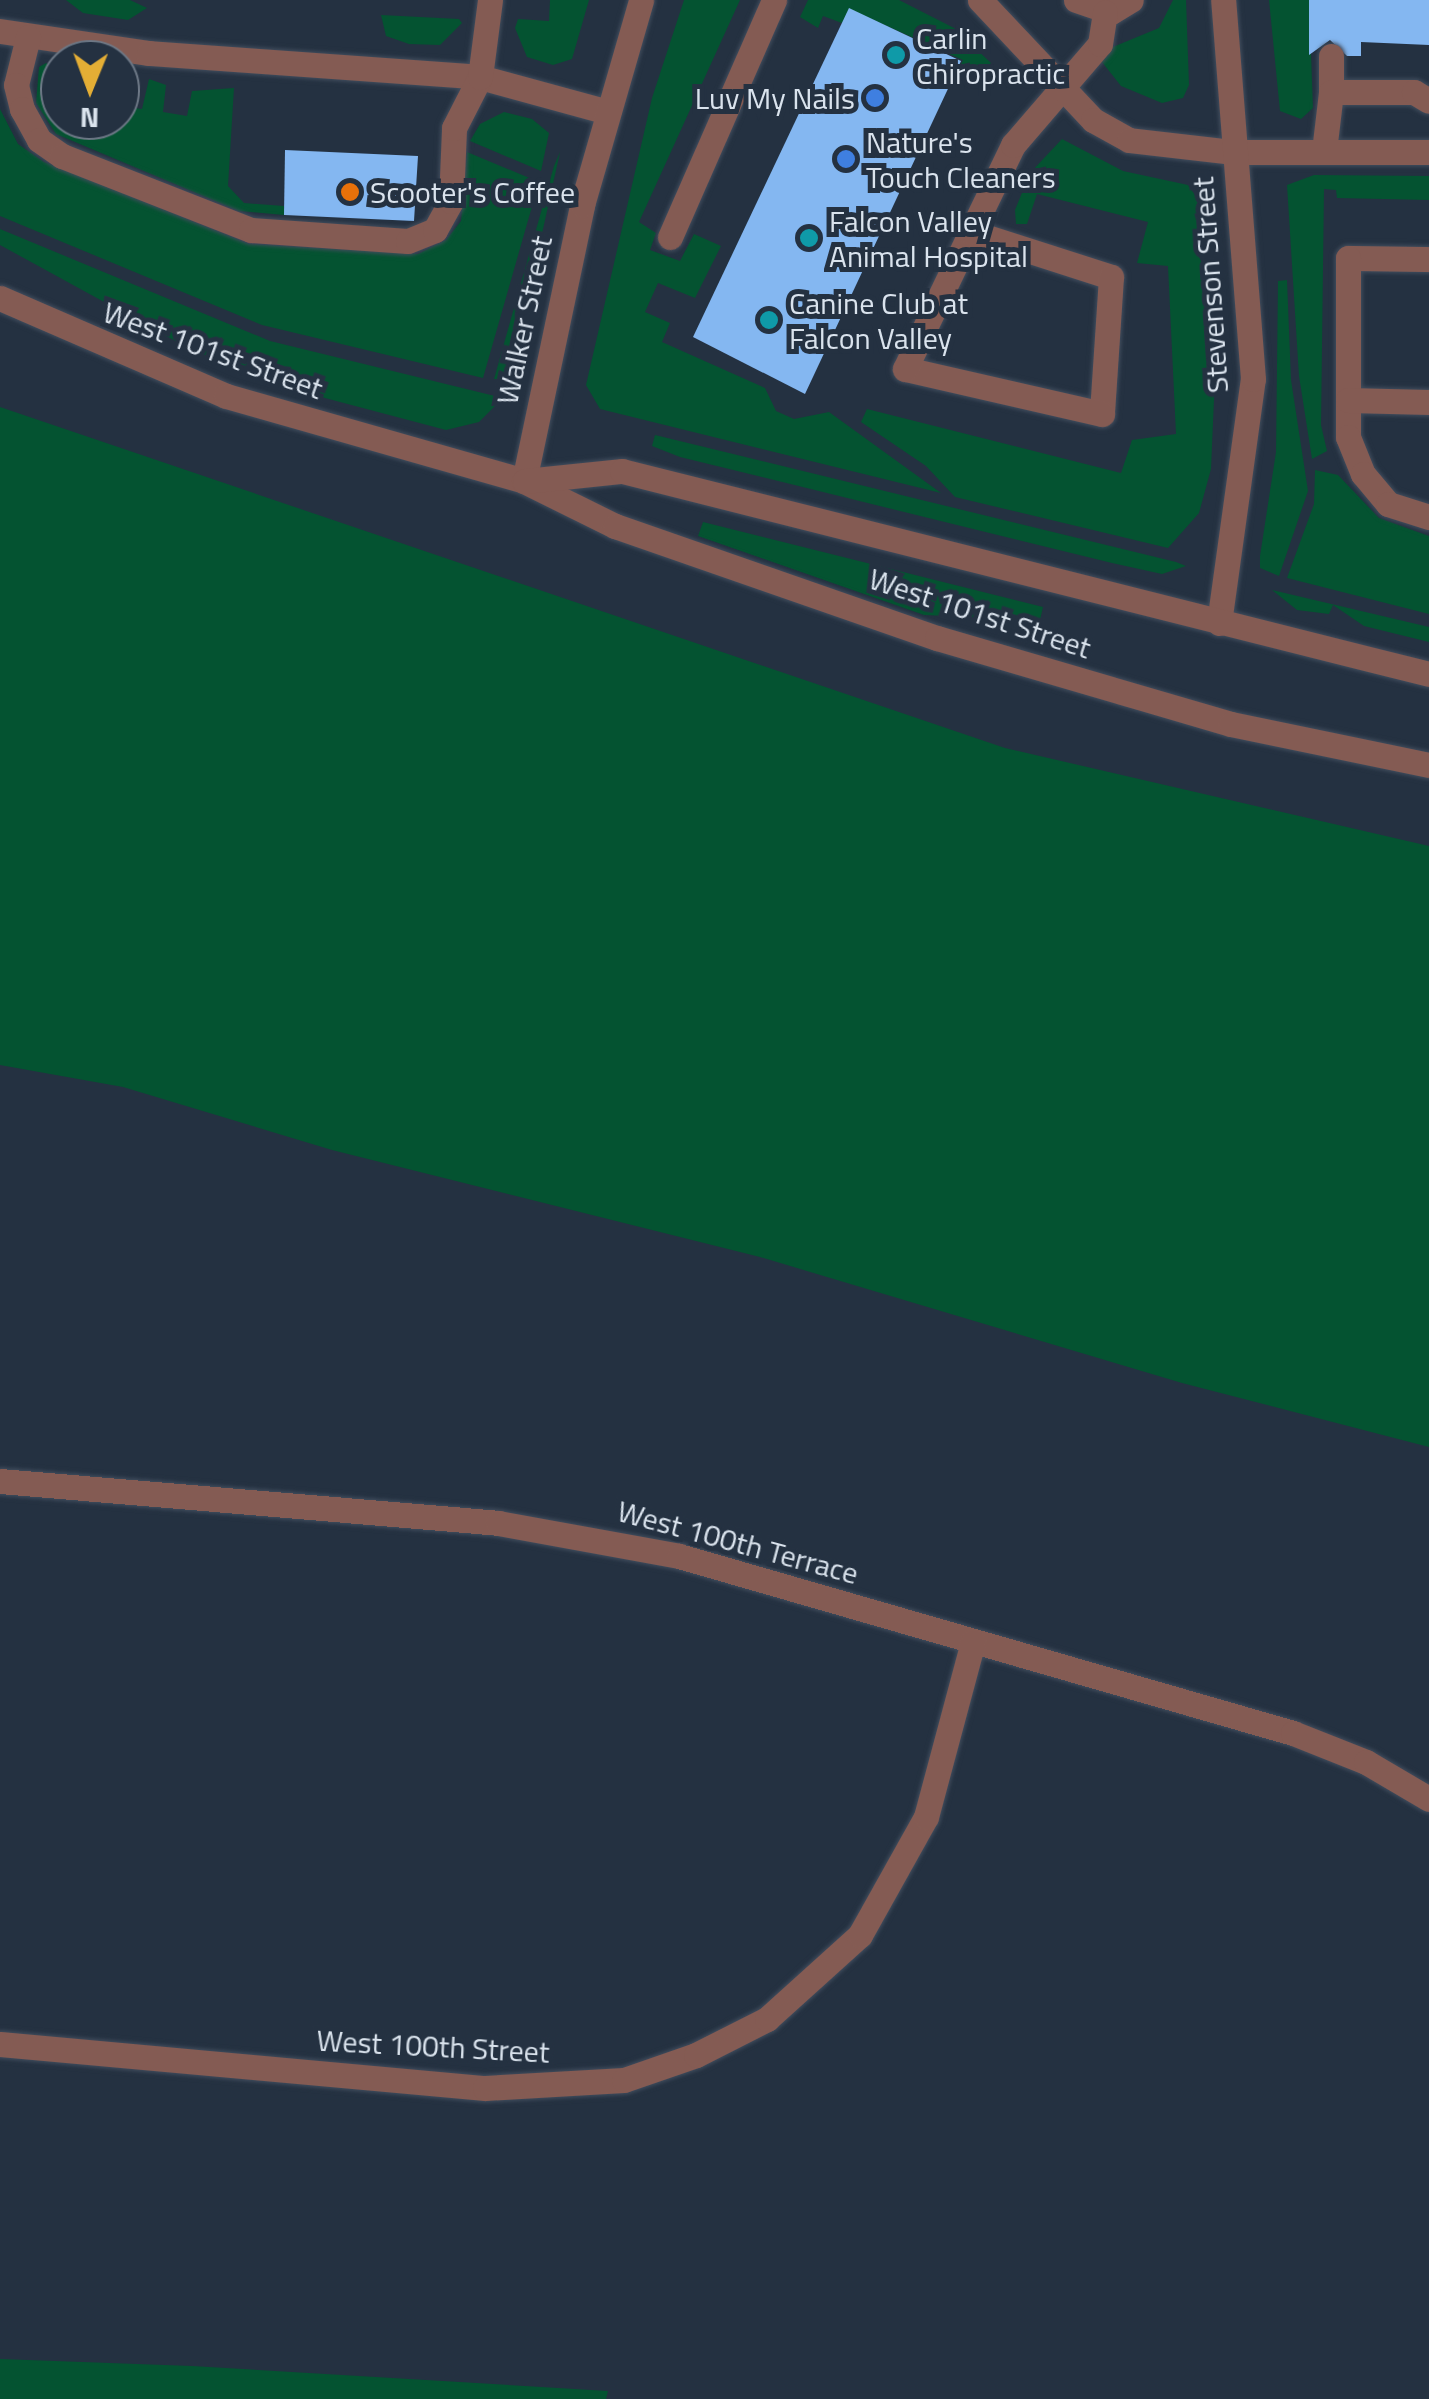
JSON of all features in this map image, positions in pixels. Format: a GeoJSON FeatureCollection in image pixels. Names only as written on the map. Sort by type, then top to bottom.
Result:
{"type":"FeatureCollection","features":[{"type":"Feature","properties":{"kind":"street"},"geometry":{"type":"LineString","coordinates":[[28,38],[16,85],[28,127],[62,156],[251,230],[408,241],[435,230],[451,201],[454,128],[480,77],[490,0]]}},
{"type":"Feature","properties":{"kind":"street","name":"Walker Street"},"geometry":{"type":"LineString","coordinates":[[524,481],[582,206],[640,0]]}},
{"type":"Feature","properties":{"kind":"street"},"geometry":{"type":"LineString","coordinates":[[670,237],[774,0]]}},
{"type":"Feature","properties":{"kind":"street"},"geometry":{"type":"LineString","coordinates":[[980,0],[1092,120],[1129,140],[1232,152],[1429,152]]}},
{"type":"Feature","properties":{"kind":"street"},"geometry":{"type":"LineString","coordinates":[[1076,0],[1104,12],[1131,0]]}},
{"type":"Feature","properties":{"kind":"street","name":"Stevenson Street"},"geometry":{"type":"LineString","coordinates":[[1219,623],[1254,379],[1232,152],[1223,0]]}},
{"type":"Feature","properties":{"kind":"street"},"geometry":{"type":"LineString","coordinates":[[971,232],[1111,277],[1102,414],[905,370],[971,232],[1013,145],[1100,44],[1104,12]]}},
{"type":"Feature","properties":{"kind":"street"},"geometry":{"type":"LineString","coordinates":[[0,31],[149,53],[480,77],[608,112]]}},
{"type":"Feature","properties":{"kind":"street"},"geometry":{"type":"LineString","coordinates":[[1324,151],[1331,56]]}},
{"type":"Feature","properties":{"kind":"street"},"geometry":{"type":"LineString","coordinates":[[1331,92],[1414,92],[1429,101]]}},
{"type":"Feature","properties":{"kind":"street"},"geometry":{"type":"LineString","coordinates":[[1429,259],[1348,258],[1348,437],[1363,474],[1388,504],[1429,511]]}},
{"type":"Feature","properties":{"kind":"street","name":"West 101st Street"},"geometry":{"type":"LineString","coordinates":[[0,298],[226,396],[524,481],[615,526],[937,638],[1231,724],[1429,765]]}},
{"type":"Feature","properties":{"kind":"street"},"geometry":{"type":"LineString","coordinates":[[1348,400],[1429,402]]}},
{"type":"Feature","properties":{"kind":"street","name":"West 101st Street"},"geometry":{"type":"LineString","coordinates":[[524,481],[622,471],[1429,674]]}},
{"type":"Feature","properties":{"kind":"street","name":"West 100th Terrace"},"geometry":{"type":"LineString","coordinates":[[0,1481],[498,1523],[595,1538],[1293,1733],[1366,1762],[1429,1799]]}},
{"type":"Feature","properties":{"kind":"street","name":"West 100th Street"},"geometry":{"type":"LineString","coordinates":[[0,2044],[485,2088],[624,2080],[696,2055],[767,2019],[860,1935],[926,1817],[974,1641]]}},
{"type":"Feature","properties":{"kind":"green space"},"geometry":{"type":"Polygon","coordinates":[[[66,0],[130,0],[147,8],[128,20],[83,13],[66,0]]]}},
{"type":"Feature","properties":{"kind":"green space"},"geometry":{"type":"Polygon","coordinates":[[[550,0],[589,0],[572,59],[553,65],[527,57],[515,28],[518,19],[549,21],[550,0]]]}},
{"type":"Feature","properties":{"kind":"green space"},"geometry":{"type":"Polygon","coordinates":[[[684,0],[740,0],[639,222],[656,233],[650,250],[680,261],[694,234],[721,246],[695,298],[658,283],[645,312],[670,323],[662,342],[765,388],[776,411],[794,419],[829,412],[941,493],[600,409],[586,385],[652,98],[684,0]]]}},
{"type":"Feature","properties":{"kind":"green space"},"geometry":{"type":"Polygon","coordinates":[[[808,0],[899,0],[954,28],[991,63],[972,87],[953,81],[963,60],[849,9],[842,23],[823,16],[818,28],[800,17],[808,0]]]}},
{"type":"Feature","properties":{"kind":"green space"},"geometry":{"type":"Polygon","coordinates":[[[1173,0],[1186,0],[1189,85],[1183,98],[1162,103],[1121,86],[1102,62],[1108,49],[1159,28],[1173,0]]]}},
{"type":"Feature","properties":{"kind":"green space"},"geometry":{"type":"Polygon","coordinates":[[[1269,0],[1309,0],[1313,108],[1301,119],[1280,111],[1269,0]]]}},
{"type":"Feature","properties":{"kind":"green space"},"geometry":{"type":"Polygon","coordinates":[[[381,15],[459,19],[462,23],[440,45],[409,44],[386,36],[381,15]]]}},
{"type":"Feature","properties":{"kind":"green space"},"geometry":{"type":"Polygon","coordinates":[[[40,66],[40,109],[36,103],[40,66]]]}},
{"type":"Feature","properties":{"kind":"green space"},"geometry":{"type":"Polygon","coordinates":[[[149,79],[166,85],[163,112],[187,116],[192,91],[234,88],[228,186],[244,203],[284,206],[284,215],[239,211],[70,140],[140,140],[140,109],[149,79]]]}},
{"type":"Feature","properties":{"kind":"green space"},"geometry":{"type":"Polygon","coordinates":[[[0,109],[18,144],[44,162],[249,244],[418,254],[446,240],[461,221],[467,152],[539,182],[483,378],[262,325],[0,216],[0,109]]]}},
{"type":"Feature","properties":{"kind":"green space"},"geometry":{"type":"Polygon","coordinates":[[[504,112],[532,119],[549,133],[541,171],[470,141],[480,124],[504,112]]]}},
{"type":"Feature","properties":{"kind":"green space"},"geometry":{"type":"Polygon","coordinates":[[[1062,139],[1123,171],[1188,185],[1201,204],[1199,257],[1211,281],[1216,353],[1211,469],[1199,513],[1168,548],[955,497],[926,466],[861,422],[867,409],[1121,473],[1132,440],[1176,434],[1168,266],[1137,263],[1148,222],[1037,194],[1027,224],[1016,224],[1015,210],[1030,173],[1062,139]]]}},
{"type":"Feature","properties":{"kind":"green space"},"geometry":{"type":"Polygon","coordinates":[[[560,152],[510,379],[494,379],[554,166],[560,152]]]}},
{"type":"Feature","properties":{"kind":"green space"},"geometry":{"type":"Polygon","coordinates":[[[1314,175],[1429,176],[1429,200],[1337,198],[1336,190],[1324,189],[1321,425],[1327,451],[1312,459],[1299,376],[1287,185],[1314,175]]]}},
{"type":"Feature","properties":{"kind":"green space"},"geometry":{"type":"Polygon","coordinates":[[[0,229],[270,341],[503,398],[479,422],[446,430],[306,393],[230,365],[229,350],[215,346],[210,357],[190,349],[0,245],[0,229]]]}},
{"type":"Feature","properties":{"kind":"green space"},"geometry":{"type":"Polygon","coordinates":[[[1287,280],[1291,380],[1308,491],[1279,576],[1260,568],[1260,556],[1276,452],[1278,281],[1287,280]]]}},
{"type":"Feature","properties":{"kind":"green space"},"geometry":{"type":"Polygon","coordinates":[[[0,407],[1005,748],[1429,846],[1429,1447],[1182,1383],[760,1257],[332,1150],[123,1087],[0,1065],[0,407]]]}},
{"type":"Feature","properties":{"kind":"green space"},"geometry":{"type":"Polygon","coordinates":[[[655,435],[1186,566],[1162,574],[680,457],[652,446],[655,435]]]}},
{"type":"Feature","properties":{"kind":"green space"},"geometry":{"type":"Polygon","coordinates":[[[1315,470],[1338,475],[1379,518],[1429,536],[1429,614],[1287,578],[1314,504],[1315,470]]]}},
{"type":"Feature","properties":{"kind":"green space"},"geometry":{"type":"Polygon","coordinates":[[[703,522],[1043,607],[1040,620],[924,615],[698,536],[703,522]]]}},
{"type":"Feature","properties":{"kind":"green space"},"geometry":{"type":"Polygon","coordinates":[[[1272,590],[1429,627],[1429,642],[1364,626],[1333,605],[1329,614],[1297,610],[1272,590]]]}},
{"type":"Feature","properties":{"kind":"green space"},"geometry":{"type":"Polygon","coordinates":[[[0,2359],[192,2366],[608,2391],[606,2399],[0,2399],[0,2359]]]}},
{"type":"Feature","properties":{"kind":"building"},"geometry":{"type":"Polygon","coordinates":[[[1309,0],[1429,0],[1429,45],[1361,42],[1361,56],[1347,56],[1330,40],[1309,55],[1309,0]]]}},
{"type":"Feature","properties":{"kind":"building"},"geometry":{"type":"Polygon","coordinates":[[[849,8],[961,61],[805,394],[693,337],[849,8]]]}},
{"type":"Feature","properties":{"kind":"building","name":"Scooter's Coffee"},"geometry":{"type":"Polygon","coordinates":[[[285,150],[418,156],[414,221],[284,215],[285,150]]]}},
{"type":"Feature","properties":{"kind":"place","name":"Carlin Chiropractic"},"geometry":{"type":"Point","coordinates":[896,55]}},
{"type":"Feature","properties":{"kind":"place","name":"Luv My Nails"},"geometry":{"type":"Point","coordinates":[875,98]}},
{"type":"Feature","properties":{"kind":"place","name":"Nature's Touch Cleaners"},"geometry":{"type":"Point","coordinates":[846,159]}},
{"type":"Feature","properties":{"kind":"place","name":"Scooter's Coffee"},"geometry":{"type":"Point","coordinates":[350,192]}},
{"type":"Feature","properties":{"kind":"place","name":"Falcon Valley Animal Hospital"},"geometry":{"type":"Point","coordinates":[809,238]}},
{"type":"Feature","properties":{"kind":"place","name":"Canine Club at Falcon Valley"},"geometry":{"type":"Point","coordinates":[769,320]}}]}
